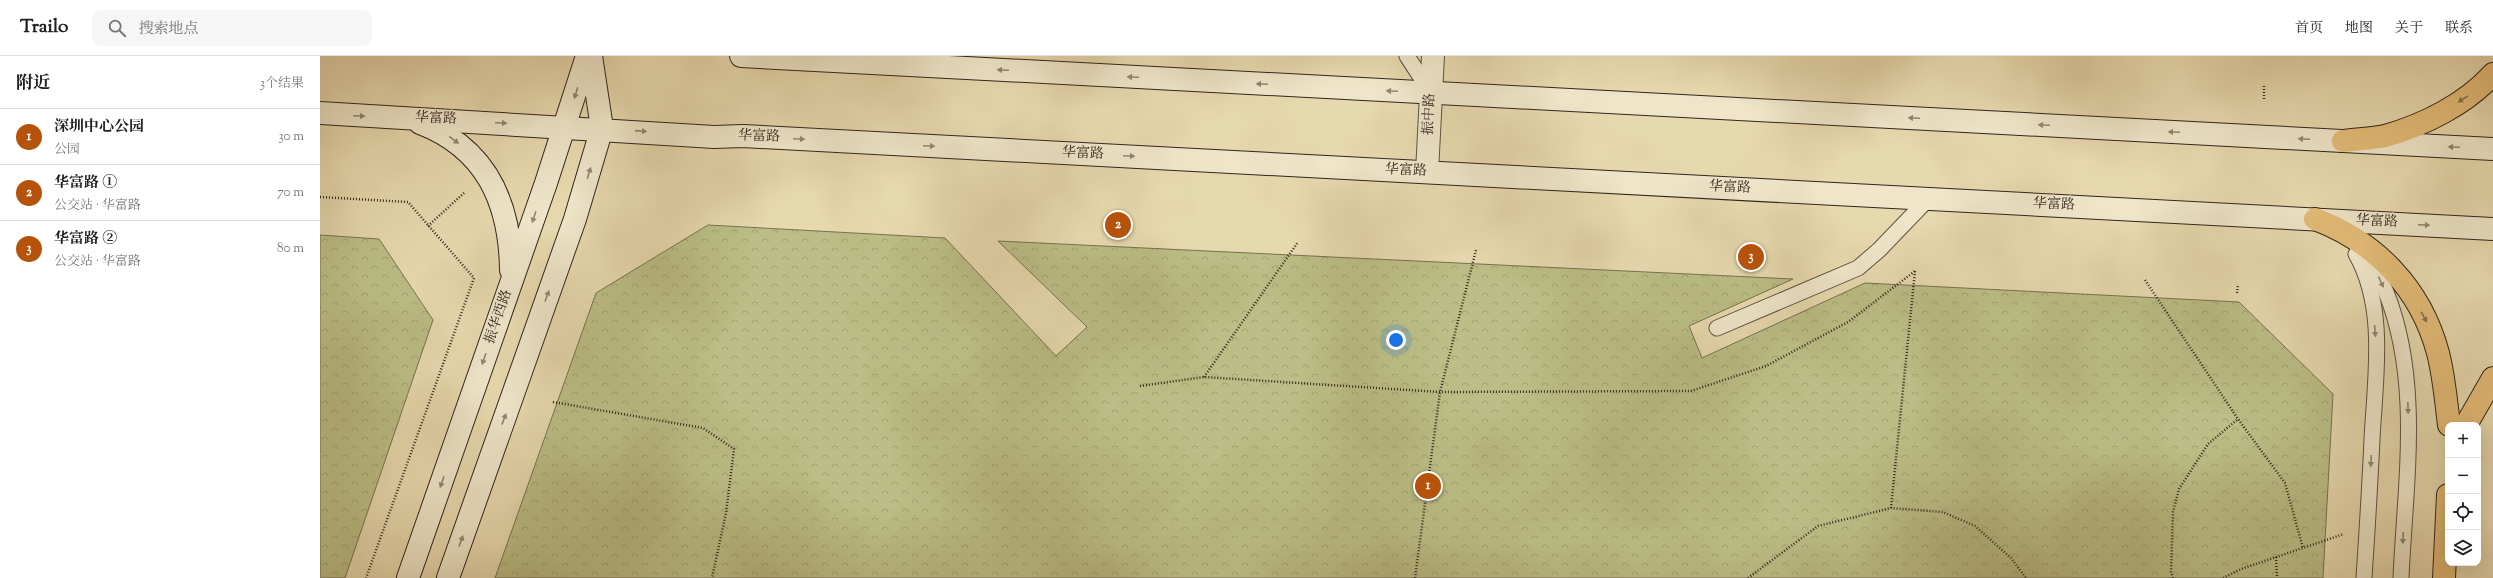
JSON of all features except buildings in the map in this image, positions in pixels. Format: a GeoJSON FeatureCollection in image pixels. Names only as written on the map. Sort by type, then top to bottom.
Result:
{"type":"FeatureCollection","features":[{"type":"Feature","properties":{"kind":"main road","name":"振华西路"},"geometry":{"type":"LineString","coordinates":[[408,578],[566,126],[587,56]]}},
{"type":"Feature","properties":{"kind":"main road"},"geometry":{"type":"LineString","coordinates":[[448,578],[575,219],[602,128],[591,56]]}},
{"type":"Feature","properties":{"kind":"main road"},"geometry":{"type":"LineString","coordinates":[[741,56],[2493,149]]}},
{"type":"Feature","properties":{"kind":"main road","name":"振中路"},"geometry":{"type":"LineString","coordinates":[[1427,172],[1433,56]]}},
{"type":"Feature","properties":{"kind":"main road"},"geometry":{"type":"LineString","coordinates":[[2343,141],[2384,136],[2412,127],[2443,112],[2471,94],[2493,74]]}},
{"type":"Feature","properties":{"kind":"main road","name":"华富路"},"geometry":{"type":"LineString","coordinates":[[320,113],[602,128],[714,137],[743,136],[2493,229]]}},
{"type":"Feature","properties":{"kind":"main road"},"geometry":{"type":"LineString","coordinates":[[406,118],[443,132],[468,151],[487,174],[501,204],[510,240],[511,283]]}},
{"type":"Feature","properties":{"kind":"main road"},"geometry":{"type":"LineString","coordinates":[[2315,219],[2342,229],[2366,244],[2389,264],[2426,320],[2438,352],[2449,422]]}},
{"type":"Feature","properties":{"kind":"main road"},"geometry":{"type":"LineString","coordinates":[[2468,422],[2493,378]]}},
{"type":"Feature","properties":{"kind":"main road"},"geometry":{"type":"LineString","coordinates":[[2444,578],[2446,530]]}},
{"type":"Feature","properties":{"kind":"lane"},"geometry":{"type":"LineString","coordinates":[[1407,56],[1431,93]]}},
{"type":"Feature","properties":{"kind":"lane"},"geometry":{"type":"LineString","coordinates":[[1717,328],[1858,268],[1879,250],[1928,198]]}},
{"type":"Feature","properties":{"kind":"lane"},"geometry":{"type":"LineString","coordinates":[[2342,229],[2358,257],[2368,285],[2374,312],[2377,354],[2364,578]]}},
{"type":"Feature","properties":{"kind":"lane"},"geometry":{"type":"LineString","coordinates":[[2342,229],[2364,253],[2381,281],[2391,305],[2404,361],[2409,414],[2401,578]]}},
{"type":"Feature","properties":{"kind":"path"},"geometry":{"type":"LineString","coordinates":[[2264,84],[2264,99]]}},
{"type":"Feature","properties":{"kind":"path"},"geometry":{"type":"LineString","coordinates":[[428,226],[470,187]]}},
{"type":"Feature","properties":{"kind":"path"},"geometry":{"type":"LineString","coordinates":[[320,197],[408,202],[474,278],[366,578]]}},
{"type":"Feature","properties":{"kind":"path"},"geometry":{"type":"LineString","coordinates":[[1204,377],[1298,242]]}},
{"type":"Feature","properties":{"kind":"path"},"geometry":{"type":"LineString","coordinates":[[1415,578],[1440,392],[1476,250]]}},
{"type":"Feature","properties":{"kind":"path"},"geometry":{"type":"LineString","coordinates":[[1140,386],[1204,377],[1440,392],[1691,391],[1766,366],[1828,333],[1848,322],[1915,271],[1891,508]]}},
{"type":"Feature","properties":{"kind":"path"},"geometry":{"type":"LineString","coordinates":[[2145,280],[2238,419],[2285,483],[2303,548]]}},
{"type":"Feature","properties":{"kind":"path"},"geometry":{"type":"LineString","coordinates":[[2237,293],[2238,284]]}},
{"type":"Feature","properties":{"kind":"path"},"geometry":{"type":"LineString","coordinates":[[553,402],[703,428],[734,448],[726,513],[712,578]]}},
{"type":"Feature","properties":{"kind":"path"},"geometry":{"type":"LineString","coordinates":[[2173,578],[2171,572],[2173,512],[2179,489],[2208,444],[2238,419]]}},
{"type":"Feature","properties":{"kind":"path"},"geometry":{"type":"LineString","coordinates":[[1748,578],[1818,526],[1891,508],[1942,512],[1970,523],[1991,539],[2011,558],[2026,578]]}},
{"type":"Feature","properties":{"kind":"path"},"geometry":{"type":"LineString","coordinates":[[2223,578],[2241,569],[2346,534]]}},
{"type":"Feature","properties":{"kind":"path"},"geometry":{"type":"LineString","coordinates":[[2276,557],[2277,578]]}},
{"type":"Feature","properties":{"kind":"green space"},"geometry":{"type":"Polygon","coordinates":[[[708,225],[945,238],[1056,356],[1087,327],[998,241],[1793,279],[1689,326],[1702,358],[1865,283],[2239,302],[2333,394],[2323,578],[495,578],[596,293],[708,225]]]}},
{"type":"Feature","properties":{"kind":"green space"},"geometry":{"type":"Polygon","coordinates":[[[320,235],[379,239],[433,320],[345,578],[320,578],[320,235]]]}},
{"type":"Feature","properties":{"kind":"place","name":"华富路 ①"},"geometry":{"type":"Point","coordinates":[1118,225]}},
{"type":"Feature","properties":{"kind":"place","name":"华富路 ②"},"geometry":{"type":"Point","coordinates":[1751,257]}},
{"type":"Feature","properties":{"kind":"place","name":"深圳中心公园"},"geometry":{"type":"Point","coordinates":[1428,486]}}]}
